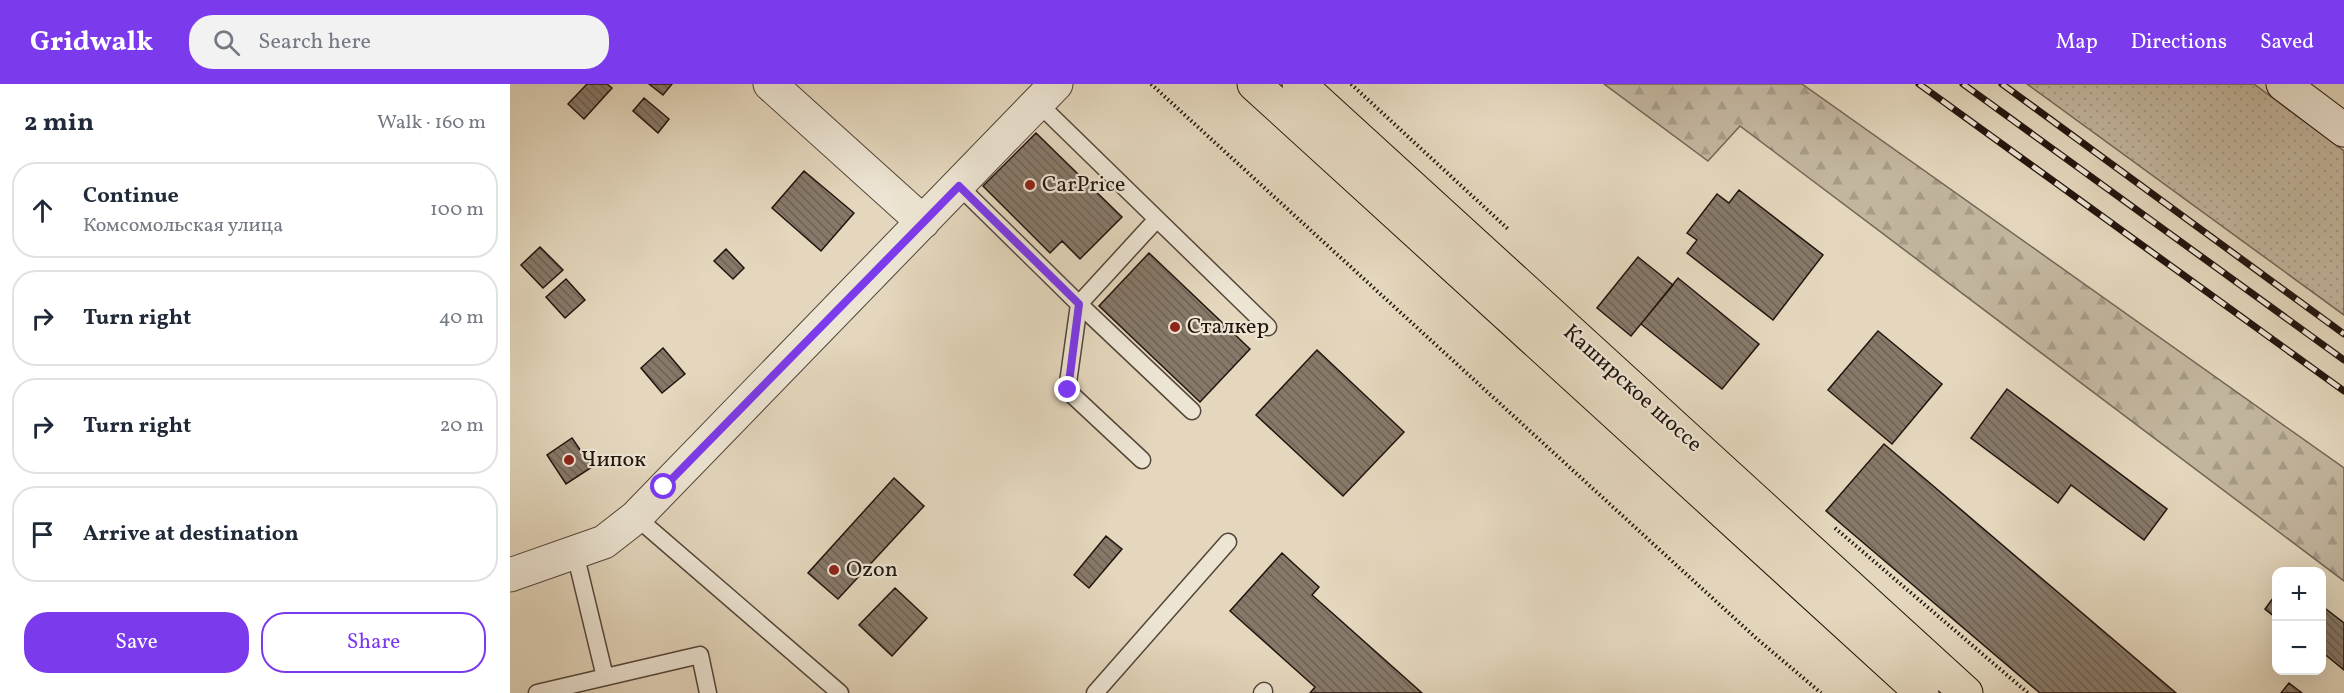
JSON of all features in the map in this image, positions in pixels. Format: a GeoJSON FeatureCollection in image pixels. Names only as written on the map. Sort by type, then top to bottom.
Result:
{"type":"FeatureCollection","features":[{"type":"Feature","properties":{"kind":"main road","name":"Каширское шоссе"},"geometry":{"type":"LineString","coordinates":[[1254,84],[1922,693]]}},
{"type":"Feature","properties":{"kind":"main road","name":"Каширское шоссе"},"geometry":{"type":"LineString","coordinates":[[1299,84],[1966,693]]}},
{"type":"Feature","properties":{"kind":"street"},"geometry":{"type":"LineString","coordinates":[[770,84],[923,222]]}},
{"type":"Feature","properties":{"kind":"street"},"geometry":{"type":"LineString","coordinates":[[2283,84],[2344,130]]}},
{"type":"Feature","properties":{"kind":"street"},"geometry":{"type":"LineString","coordinates":[[510,575],[604,542],[636,517],[1047,93]]}},
{"type":"Feature","properties":{"kind":"lane"},"geometry":{"type":"LineString","coordinates":[[1047,93],[1157,219],[1268,327]]}},
{"type":"Feature","properties":{"kind":"lane"},"geometry":{"type":"LineString","coordinates":[[959,186],[1192,411]]}},
{"type":"Feature","properties":{"kind":"lane"},"geometry":{"type":"LineString","coordinates":[[1142,460],[1068,390],[1079,304],[1157,219]]}},
{"type":"Feature","properties":{"kind":"lane"},"geometry":{"type":"LineString","coordinates":[[636,517],[840,693]]}},
{"type":"Feature","properties":{"kind":"lane"},"geometry":{"type":"LineString","coordinates":[[1095,693],[1228,542]]}},
{"type":"Feature","properties":{"kind":"lane"},"geometry":{"type":"LineString","coordinates":[[575,553],[605,677]]}},
{"type":"Feature","properties":{"kind":"lane"},"geometry":{"type":"LineString","coordinates":[[537,693],[700,655],[708,693]]}},
{"type":"Feature","properties":{"kind":"path"},"geometry":{"type":"LineString","coordinates":[[1151,84],[1756,638],[1821,693]]}},
{"type":"Feature","properties":{"kind":"path"},"geometry":{"type":"LineString","coordinates":[[1351,84],[1515,236]]}},
{"type":"Feature","properties":{"kind":"path"},"geometry":{"type":"LineString","coordinates":[[1832,526],[2028,693]]}},
{"type":"Feature","properties":{"kind":"green space"},"geometry":{"type":"Polygon","coordinates":[[[1604,84],[1802,84],[2344,468],[2344,581],[1740,126],[1708,161],[1604,84]]]}},
{"type":"Feature","properties":{"kind":"green space"},"geometry":{"type":"Polygon","coordinates":[[[2027,84],[2254,84],[2344,151],[2344,315],[2027,84]]]}},
{"type":"Feature","properties":{"kind":"building"},"geometry":{"type":"Polygon","coordinates":[[[587,84],[607,84],[612,88],[584,119],[568,104],[587,84]]]}},
{"type":"Feature","properties":{"kind":"building"},"geometry":{"type":"Polygon","coordinates":[[[649,84],[672,84],[663,95],[649,84]]]}},
{"type":"Feature","properties":{"kind":"building"},"geometry":{"type":"Polygon","coordinates":[[[644,98],[669,119],[658,133],[633,111],[644,98]]]}},
{"type":"Feature","properties":{"kind":"building"},"geometry":{"type":"Polygon","coordinates":[[[1036,133],[1122,217],[1080,259],[1062,241],[1050,253],[983,186],[1036,133]]]}},
{"type":"Feature","properties":{"kind":"building"},"geometry":{"type":"Polygon","coordinates":[[[804,171],[854,213],[821,251],[772,208],[804,171]]]}},
{"type":"Feature","properties":{"kind":"building"},"geometry":{"type":"Polygon","coordinates":[[[1739,190],[1823,255],[1773,320],[1687,253],[1697,240],[1687,233],[1717,194],[1729,203],[1739,190]]]}},
{"type":"Feature","properties":{"kind":"building"},"geometry":{"type":"Polygon","coordinates":[[[540,247],[563,270],[543,288],[521,265],[540,247]]]}},
{"type":"Feature","properties":{"kind":"building"},"geometry":{"type":"Polygon","coordinates":[[[726,249],[744,268],[733,279],[714,261],[726,249]]]}},
{"type":"Feature","properties":{"kind":"building","name":"Сталкер"},"geometry":{"type":"Polygon","coordinates":[[[1149,253],[1250,349],[1200,402],[1099,306],[1149,253]]]}},
{"type":"Feature","properties":{"kind":"building"},"geometry":{"type":"Polygon","coordinates":[[[1638,257],[1673,285],[1631,336],[1597,308],[1638,257]]]}},
{"type":"Feature","properties":{"kind":"building"},"geometry":{"type":"Polygon","coordinates":[[[1678,278],[1759,344],[1722,389],[1641,324],[1678,278]]]}},
{"type":"Feature","properties":{"kind":"building"},"geometry":{"type":"Polygon","coordinates":[[[566,279],[585,300],[565,318],[546,297],[566,279]]]}},
{"type":"Feature","properties":{"kind":"building"},"geometry":{"type":"Polygon","coordinates":[[[1878,331],[1942,384],[1892,444],[1828,390],[1878,331]]]}},
{"type":"Feature","properties":{"kind":"building"},"geometry":{"type":"Polygon","coordinates":[[[663,348],[685,374],[662,393],[641,368],[663,348]]]}},
{"type":"Feature","properties":{"kind":"building"},"geometry":{"type":"Polygon","coordinates":[[[1317,350],[1404,432],[1343,496],[1256,415],[1317,350]]]}},
{"type":"Feature","properties":{"kind":"building"},"geometry":{"type":"Polygon","coordinates":[[[2007,389],[2167,509],[2144,540],[2071,485],[2058,503],[1971,438],[2007,389]]]}},
{"type":"Feature","properties":{"kind":"building"},"geometry":{"type":"Polygon","coordinates":[[[572,438],[592,467],[566,484],[547,455],[572,438]]]}},
{"type":"Feature","properties":{"kind":"building"},"geometry":{"type":"Polygon","coordinates":[[[1884,444],[2176,693],[2040,693],[1826,511],[1884,444]]]}},
{"type":"Feature","properties":{"kind":"building"},"geometry":{"type":"Polygon","coordinates":[[[894,478],[924,506],[838,599],[808,573],[894,478]]]}},
{"type":"Feature","properties":{"kind":"building"},"geometry":{"type":"Polygon","coordinates":[[[1106,536],[1122,549],[1089,588],[1074,575],[1106,536]]]}},
{"type":"Feature","properties":{"kind":"building"},"geometry":{"type":"Polygon","coordinates":[[[1282,553],[1319,587],[1312,595],[1422,693],[1310,693],[1315,687],[1230,611],[1282,553]]]}},
{"type":"Feature","properties":{"kind":"building"},"geometry":{"type":"Polygon","coordinates":[[[895,588],[927,618],[892,656],[859,625],[895,588]]]}},
{"type":"Feature","properties":{"kind":"building"},"geometry":{"type":"Polygon","coordinates":[[[2272,599],[2272,615],[2265,609],[2272,599]]]}},
{"type":"Feature","properties":{"kind":"building"},"geometry":{"type":"Polygon","coordinates":[[[2326,609],[2344,623],[2344,670],[2326,655],[2326,609]]]}},
{"type":"Feature","properties":{"kind":"building"},"geometry":{"type":"Polygon","coordinates":[[[2289,683],[2302,693],[2281,693],[2289,683]]]}},
{"type":"Feature","properties":{"kind":"railway"},"geometry":{"type":"LineString","coordinates":[[1919,84],[2344,391]]}},
{"type":"Feature","properties":{"kind":"railway"},"geometry":{"type":"LineString","coordinates":[[1963,84],[2344,360]]}},
{"type":"Feature","properties":{"kind":"railway"},"geometry":{"type":"LineString","coordinates":[[2002,84],[2344,334]]}},
{"type":"Feature","properties":{"kind":"place","name":"CarPrice"},"geometry":{"type":"Point","coordinates":[1030,185]}},
{"type":"Feature","properties":{"kind":"place","name":"Сталкер"},"geometry":{"type":"Point","coordinates":[1175,327]}},
{"type":"Feature","properties":{"kind":"place","name":"Чипок"},"geometry":{"type":"Point","coordinates":[569,460]}},
{"type":"Feature","properties":{"kind":"place","name":"Ozon"},"geometry":{"type":"Point","coordinates":[834,570]}},
{"type":"Feature","properties":{"kind":"route"},"geometry":{"type":"LineString","coordinates":[[664,487],[959,186],[1079,304],[1068,390]]}}]}
